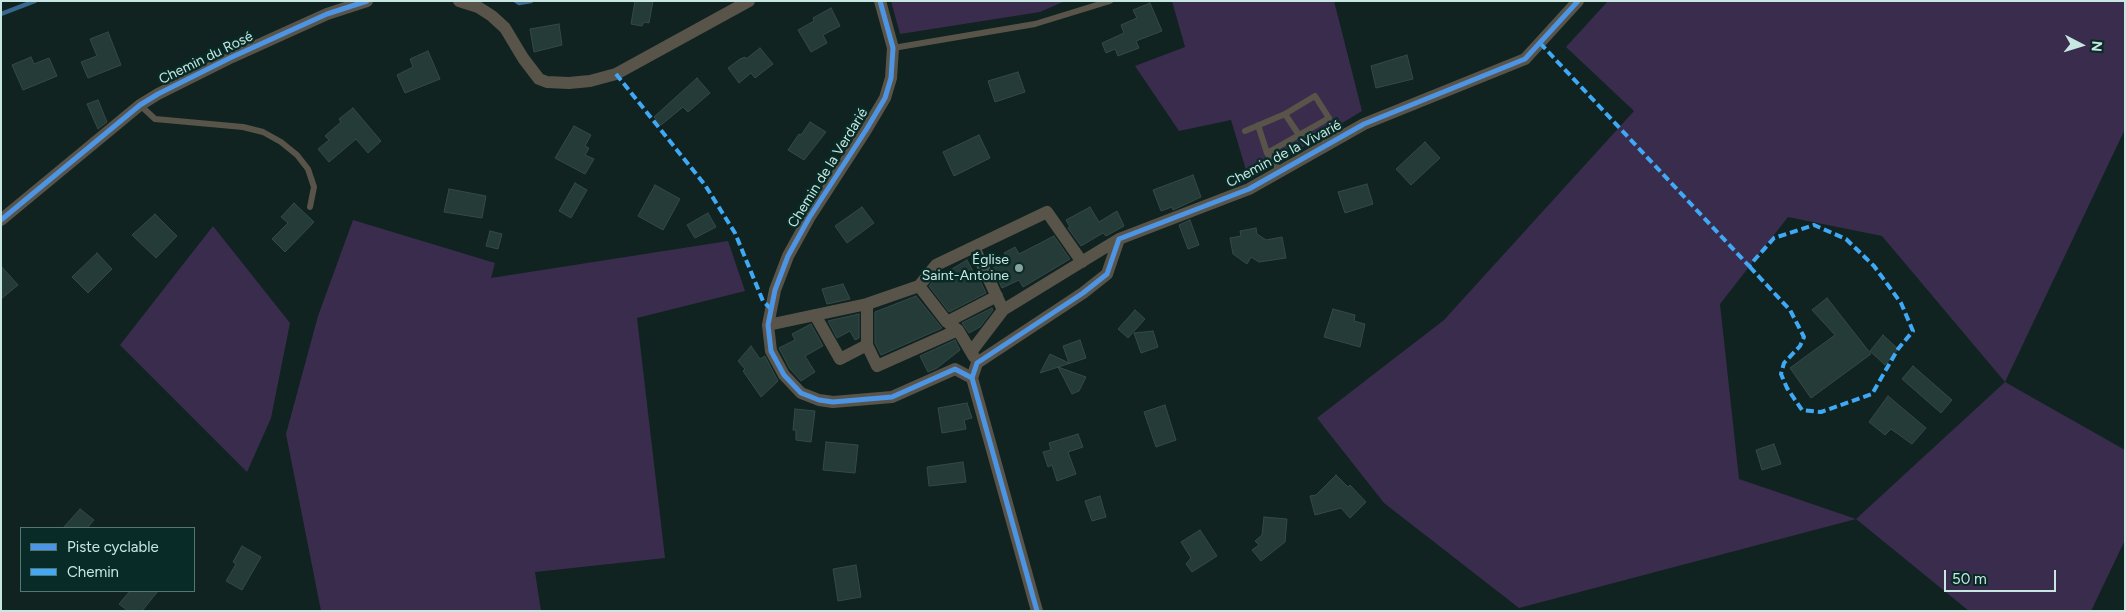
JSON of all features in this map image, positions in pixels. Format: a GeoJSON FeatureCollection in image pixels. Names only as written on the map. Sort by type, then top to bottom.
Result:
{"type":"FeatureCollection","features":[{"type":"Feature","properties":{"kind":"street","name":"Chemin du Rosé"},"geometry":{"type":"LineString","coordinates":[[1,220],[140,106],[166,90],[232,57],[327,14],[367,1]]}},
{"type":"Feature","properties":{"kind":"street"},"geometry":{"type":"LineString","coordinates":[[459,1],[478,7],[505,28],[523,58],[540,79],[547,82],[569,83],[590,81],[616,74],[749,1]]}},
{"type":"Feature","properties":{"kind":"street","name":"Chemin de la Verdarié"},"geometry":{"type":"LineString","coordinates":[[880,1],[893,48],[891,78],[884,98],[809,218],[788,256],[775,290],[768,325],[771,351],[784,375],[801,393],[819,400],[833,402],[892,397],[955,369],[972,378]]}},
{"type":"Feature","properties":{"kind":"street","name":"Chemin de la Vivarié"},"geometry":{"type":"LineString","coordinates":[[1003,310],[1119,240],[1249,189],[1364,124],[1525,59],[1578,1]]}},
{"type":"Feature","properties":{"kind":"street"},"geometry":{"type":"LineString","coordinates":[[768,325],[867,304],[919,286],[936,265],[1047,212],[1082,262]]}},
{"type":"Feature","properties":{"kind":"street"},"geometry":{"type":"LineString","coordinates":[[974,357],[1083,294],[1107,274],[1119,240]]}},
{"type":"Feature","properties":{"kind":"street"},"geometry":{"type":"LineString","coordinates":[[974,247],[1003,310],[974,357],[972,378],[1037,611]]}},
{"type":"Feature","properties":{"kind":"street"},"geometry":{"type":"LineString","coordinates":[[919,286],[947,322],[958,330],[974,357]]}},
{"type":"Feature","properties":{"kind":"street"},"geometry":{"type":"LineString","coordinates":[[947,322],[997,296]]}},
{"type":"Feature","properties":{"kind":"street"},"geometry":{"type":"LineString","coordinates":[[867,304],[867,345],[877,366],[958,330]]}},
{"type":"Feature","properties":{"kind":"street"},"geometry":{"type":"LineString","coordinates":[[815,315],[840,358],[867,345]]}},
{"type":"Feature","properties":{"kind":"lane"},"geometry":{"type":"LineString","coordinates":[[893,48],[1035,24],[1110,1]]}},
{"type":"Feature","properties":{"kind":"lane"},"geometry":{"type":"LineString","coordinates":[[1246,130],[1286,114],[1316,96],[1329,118],[1268,153]]}},
{"type":"Feature","properties":{"kind":"lane"},"geometry":{"type":"LineString","coordinates":[[140,106],[155,119],[243,127],[263,132],[281,142],[297,155],[308,169],[314,187],[310,207]]}},
{"type":"Feature","properties":{"kind":"lane"},"geometry":{"type":"LineString","coordinates":[[1286,114],[1300,134]]}},
{"type":"Feature","properties":{"kind":"lane"},"geometry":{"type":"LineString","coordinates":[[1258,126],[1268,153],[1280,172]]}},
{"type":"Feature","properties":{"kind":"shaded area"},"geometry":{"type":"Polygon","coordinates":[[[891,1],[1065,1],[1040,12],[900,34],[891,1]]]}},
{"type":"Feature","properties":{"kind":"shaded area"},"geometry":{"type":"Polygon","coordinates":[[[1172,1],[1334,1],[1362,111],[1249,180],[1231,120],[1179,131],[1135,66],[1185,47],[1172,1]]]}},
{"type":"Feature","properties":{"kind":"shaded area"},"geometry":{"type":"Polygon","coordinates":[[[1608,1],[2125,1],[2125,129],[2005,382],[1882,236],[1788,217],[1720,304],[1739,479],[1856,519],[1519,608],[1384,503],[1317,418],[1444,320],[1634,111],[1566,47],[1608,1]]]}},
{"type":"Feature","properties":{"kind":"shaded area"},"geometry":{"type":"Polygon","coordinates":[[[353,220],[495,263],[491,278],[728,241],[745,291],[637,318],[665,558],[535,572],[541,611],[321,611],[286,434],[318,316],[353,220]]]}},
{"type":"Feature","properties":{"kind":"shaded area"},"geometry":{"type":"Polygon","coordinates":[[[213,226],[290,323],[271,418],[247,472],[120,345],[213,226]]]}},
{"type":"Feature","properties":{"kind":"shaded area"},"geometry":{"type":"Polygon","coordinates":[[[2005,382],[2125,450],[2125,540],[2091,611],[1969,611],[1856,519],[2005,382]]]}},
{"type":"Feature","properties":{"kind":"building"},"geometry":{"type":"Polygon","coordinates":[[[635,1],[653,1],[649,23],[644,22],[642,26],[631,24],[635,1]]]}},
{"type":"Feature","properties":{"kind":"building"},"geometry":{"type":"Polygon","coordinates":[[[1150,3],[1162,31],[1136,41],[1139,48],[1118,56],[1115,49],[1106,53],[1102,43],[1124,33],[1121,25],[1137,18],[1133,10],[1150,3]]]}},
{"type":"Feature","properties":{"kind":"building"},"geometry":{"type":"Polygon","coordinates":[[[831,8],[840,26],[823,35],[827,43],[811,52],[798,30],[814,21],[813,18],[831,8]]]}},
{"type":"Feature","properties":{"kind":"building"},"geometry":{"type":"Polygon","coordinates":[[[559,24],[562,45],[534,52],[530,29],[559,24]]]}},
{"type":"Feature","properties":{"kind":"building"},"geometry":{"type":"Polygon","coordinates":[[[108,32],[121,65],[88,78],[81,62],[97,56],[90,39],[108,32]]]}},
{"type":"Feature","properties":{"kind":"building"},"geometry":{"type":"Polygon","coordinates":[[[760,48],[773,64],[755,78],[751,73],[739,83],[728,68],[740,59],[745,57],[746,59],[760,48]]]}},
{"type":"Feature","properties":{"kind":"building"},"geometry":{"type":"Polygon","coordinates":[[[428,51],[440,79],[405,93],[397,75],[413,67],[410,59],[428,51]]]}},
{"type":"Feature","properties":{"kind":"building"},"geometry":{"type":"Polygon","coordinates":[[[1407,55],[1413,79],[1376,88],[1371,66],[1407,55]]]}},
{"type":"Feature","properties":{"kind":"building"},"geometry":{"type":"Polygon","coordinates":[[[31,57],[34,64],[49,58],[57,76],[23,90],[12,65],[31,57]]]}},
{"type":"Feature","properties":{"kind":"building"},"geometry":{"type":"Polygon","coordinates":[[[1018,72],[1025,92],[995,102],[988,81],[1018,72]]]}},
{"type":"Feature","properties":{"kind":"building"},"geometry":{"type":"Polygon","coordinates":[[[697,78],[710,93],[688,112],[683,107],[661,125],[654,117],[697,78]]]}},
{"type":"Feature","properties":{"kind":"building"},"geometry":{"type":"Polygon","coordinates":[[[98,100],[107,122],[98,129],[87,104],[98,100]]]}},
{"type":"Feature","properties":{"kind":"building"},"geometry":{"type":"Polygon","coordinates":[[[353,108],[381,141],[368,153],[356,139],[329,162],[318,149],[329,140],[325,136],[341,122],[339,119],[353,108]]]}},
{"type":"Feature","properties":{"kind":"building"},"geometry":{"type":"Polygon","coordinates":[[[810,122],[826,132],[804,160],[788,150],[810,122]]]}},
{"type":"Feature","properties":{"kind":"building"},"geometry":{"type":"Polygon","coordinates":[[[574,126],[591,135],[585,146],[589,148],[585,155],[594,159],[585,174],[555,158],[574,126]]]}},
{"type":"Feature","properties":{"kind":"building"},"geometry":{"type":"Polygon","coordinates":[[[979,135],[990,158],[954,176],[943,152],[979,135]]]}},
{"type":"Feature","properties":{"kind":"building"},"geometry":{"type":"Polygon","coordinates":[[[1425,142],[1440,158],[1411,185],[1396,169],[1425,142]]]}},
{"type":"Feature","properties":{"kind":"building"},"geometry":{"type":"Polygon","coordinates":[[[1193,175],[1201,197],[1173,210],[1172,207],[1161,211],[1153,190],[1193,175]]]}},
{"type":"Feature","properties":{"kind":"building"},"geometry":{"type":"Polygon","coordinates":[[[575,183],[587,190],[571,218],[559,211],[575,183]]]}},
{"type":"Feature","properties":{"kind":"building"},"geometry":{"type":"Polygon","coordinates":[[[1367,184],[1373,204],[1345,213],[1338,192],[1367,184]]]}},
{"type":"Feature","properties":{"kind":"building"},"geometry":{"type":"Polygon","coordinates":[[[655,185],[680,199],[663,230],[638,216],[655,185]]]}},
{"type":"Feature","properties":{"kind":"building"},"geometry":{"type":"Polygon","coordinates":[[[449,189],[486,196],[482,218],[444,212],[449,189]]]}},
{"type":"Feature","properties":{"kind":"building"},"geometry":{"type":"Polygon","coordinates":[[[294,203],[314,222],[285,252],[272,239],[288,223],[281,217],[294,203]]]}},
{"type":"Feature","properties":{"kind":"building"},"geometry":{"type":"Polygon","coordinates":[[[862,207],[874,223],[847,243],[835,226],[862,207]]]}},
{"type":"Feature","properties":{"kind":"building"},"geometry":{"type":"Polygon","coordinates":[[[1090,207],[1099,222],[1117,211],[1124,226],[1106,236],[1103,233],[1081,246],[1068,228],[1070,227],[1066,220],[1090,207]]]}},
{"type":"Feature","properties":{"kind":"building"},"geometry":{"type":"Polygon","coordinates":[[[708,213],[716,227],[695,238],[687,225],[708,213]]]}},
{"type":"Feature","properties":{"kind":"building"},"geometry":{"type":"Polygon","coordinates":[[[155,214],[177,236],[156,258],[132,235],[155,214]]]}},
{"type":"Feature","properties":{"kind":"building"},"geometry":{"type":"Polygon","coordinates":[[[1190,220],[1199,245],[1188,249],[1179,225],[1190,220]]]}},
{"type":"Feature","properties":{"kind":"building"},"geometry":{"type":"Polygon","coordinates":[[[1256,228],[1257,234],[1266,240],[1282,237],[1286,258],[1259,262],[1251,257],[1247,264],[1233,254],[1230,238],[1241,236],[1240,231],[1256,228]]]}},
{"type":"Feature","properties":{"kind":"building"},"geometry":{"type":"Polygon","coordinates":[[[490,231],[502,234],[498,249],[486,246],[490,231]]]}},
{"type":"Feature","properties":{"kind":"building","name":"Église Saint-Antoine"},"geometry":{"type":"Polygon","coordinates":[[[1054,236],[1070,259],[1023,287],[1019,280],[1002,288],[993,268],[1008,260],[1004,253],[1015,247],[1019,254],[1054,236]]]}},
{"type":"Feature","properties":{"kind":"building"},"geometry":{"type":"Polygon","coordinates":[[[97,253],[112,269],[88,293],[72,277],[97,253]]]}},
{"type":"Feature","properties":{"kind":"building"},"geometry":{"type":"Polygon","coordinates":[[[967,260],[976,277],[978,276],[986,293],[949,312],[929,286],[935,279],[967,260]]]}},
{"type":"Feature","properties":{"kind":"building"},"geometry":{"type":"Polygon","coordinates":[[[1,266],[18,285],[1,299],[1,266]]]}},
{"type":"Feature","properties":{"kind":"building"},"geometry":{"type":"Polygon","coordinates":[[[843,284],[850,299],[827,304],[822,289],[843,284]]]}},
{"type":"Feature","properties":{"kind":"building"},"geometry":{"type":"Polygon","coordinates":[[[916,296],[942,328],[881,355],[875,343],[875,312],[916,296]]]}},
{"type":"Feature","properties":{"kind":"building"},"geometry":{"type":"Polygon","coordinates":[[[1827,298],[1871,354],[1811,398],[1790,368],[1835,335],[1812,310],[1827,298]]]}},
{"type":"Feature","properties":{"kind":"building"},"geometry":{"type":"Polygon","coordinates":[[[992,308],[993,310],[980,327],[969,333],[962,323],[992,308]]]}},
{"type":"Feature","properties":{"kind":"building"},"geometry":{"type":"Polygon","coordinates":[[[1333,309],[1355,315],[1354,321],[1365,324],[1360,347],[1324,337],[1333,309]]]}},
{"type":"Feature","properties":{"kind":"building"},"geometry":{"type":"Polygon","coordinates":[[[1135,310],[1145,319],[1128,338],[1118,329],[1135,310]]]}},
{"type":"Feature","properties":{"kind":"building"},"geometry":{"type":"Polygon","coordinates":[[[859,314],[859,338],[855,340],[850,331],[837,338],[828,321],[859,314]]]}},
{"type":"Feature","properties":{"kind":"building"},"geometry":{"type":"Polygon","coordinates":[[[811,324],[823,346],[805,356],[815,372],[801,381],[790,369],[779,348],[795,340],[792,334],[811,324]]]}},
{"type":"Feature","properties":{"kind":"building"},"geometry":{"type":"Polygon","coordinates":[[[1153,331],[1158,347],[1141,353],[1134,333],[1153,331]]]}},
{"type":"Feature","properties":{"kind":"building"},"geometry":{"type":"Polygon","coordinates":[[[1883,335],[1898,349],[1885,365],[1870,351],[1883,335]]]}},
{"type":"Feature","properties":{"kind":"building"},"geometry":{"type":"Polygon","coordinates":[[[955,340],[960,350],[937,368],[928,372],[920,356],[955,340]]]}},
{"type":"Feature","properties":{"kind":"building"},"geometry":{"type":"Polygon","coordinates":[[[1080,340],[1086,358],[1040,373],[1050,354],[1069,363],[1063,346],[1080,340]]]}},
{"type":"Feature","properties":{"kind":"building"},"geometry":{"type":"Polygon","coordinates":[[[751,346],[760,359],[765,356],[778,381],[761,397],[743,371],[745,369],[738,361],[751,346]]]}},
{"type":"Feature","properties":{"kind":"building"},"geometry":{"type":"Polygon","coordinates":[[[1913,366],[1952,400],[1941,413],[1902,379],[1913,366]]]}},
{"type":"Feature","properties":{"kind":"building"},"geometry":{"type":"Polygon","coordinates":[[[1058,367],[1086,377],[1079,391],[1072,394],[1058,367]]]}},
{"type":"Feature","properties":{"kind":"building"},"geometry":{"type":"Polygon","coordinates":[[[1888,396],[1926,428],[1912,444],[1891,429],[1885,435],[1869,422],[1888,396]]]}},
{"type":"Feature","properties":{"kind":"building"},"geometry":{"type":"Polygon","coordinates":[[[967,403],[972,418],[964,420],[966,429],[942,433],[938,408],[967,403]]]}},
{"type":"Feature","properties":{"kind":"building"},"geometry":{"type":"Polygon","coordinates":[[[1165,405],[1176,440],[1156,447],[1144,412],[1165,405]]]}},
{"type":"Feature","properties":{"kind":"building"},"geometry":{"type":"Polygon","coordinates":[[[795,409],[815,411],[811,442],[796,440],[796,430],[793,430],[795,409]]]}},
{"type":"Feature","properties":{"kind":"building"},"geometry":{"type":"Polygon","coordinates":[[[1078,434],[1083,447],[1068,452],[1076,474],[1057,481],[1052,465],[1048,467],[1043,452],[1051,450],[1049,443],[1078,434]]]}},
{"type":"Feature","properties":{"kind":"building"},"geometry":{"type":"Polygon","coordinates":[[[826,442],[858,445],[855,473],[823,470],[826,442]]]}},
{"type":"Feature","properties":{"kind":"building"},"geometry":{"type":"Polygon","coordinates":[[[1774,444],[1781,464],[1762,470],[1756,450],[1774,444]]]}},
{"type":"Feature","properties":{"kind":"building"},"geometry":{"type":"Polygon","coordinates":[[[963,462],[966,482],[929,486],[927,467],[963,462]]]}},
{"type":"Feature","properties":{"kind":"building"},"geometry":{"type":"Polygon","coordinates":[[[1336,475],[1348,487],[1350,485],[1366,502],[1350,518],[1341,508],[1315,515],[1310,496],[1316,495],[1336,475]]]}},
{"type":"Feature","properties":{"kind":"building"},"geometry":{"type":"Polygon","coordinates":[[[1100,496],[1106,517],[1092,521],[1085,501],[1100,496]]]}},
{"type":"Feature","properties":{"kind":"building"},"geometry":{"type":"Polygon","coordinates":[[[80,509],[94,520],[88,527],[64,527],[80,509]]]}},
{"type":"Feature","properties":{"kind":"building"},"geometry":{"type":"Polygon","coordinates":[[[1264,517],[1287,519],[1285,542],[1261,561],[1252,550],[1259,545],[1255,541],[1262,535],[1264,517]]]}},
{"type":"Feature","properties":{"kind":"building"},"geometry":{"type":"Polygon","coordinates":[[[1200,530],[1217,556],[1192,572],[1186,564],[1191,558],[1181,542],[1200,530]]]}},
{"type":"Feature","properties":{"kind":"building"},"geometry":{"type":"Polygon","coordinates":[[[242,546],[261,557],[242,590],[226,581],[236,564],[233,562],[242,546]]]}},
{"type":"Feature","properties":{"kind":"building"},"geometry":{"type":"Polygon","coordinates":[[[856,565],[861,597],[838,601],[833,569],[856,565]]]}},
{"type":"Feature","properties":{"kind":"building"},"geometry":{"type":"Polygon","coordinates":[[[129,592],[157,592],[142,611],[128,611],[119,604],[129,592]]]}},
{"type":"Feature","properties":{"kind":"waterway"},"geometry":{"type":"LineString","coordinates":[[1,14],[35,1]]}},
{"type":"Feature","properties":{"kind":"waterway"},"geometry":{"type":"LineString","coordinates":[[516,1],[519,3],[531,1]]}},
{"type":"Feature","properties":{"kind":"marked path"},"geometry":{"type":"LineString","coordinates":[[1540,43],[1749,266],[1774,238],[1814,225],[1846,239],[1874,266],[1901,303],[1913,331],[1898,349],[1872,394],[1821,412],[1802,410],[1787,388],[1781,374],[1784,363],[1800,346],[1804,337],[1790,310],[1749,266]]}},
{"type":"Feature","properties":{"kind":"marked path"},"geometry":{"type":"LineString","coordinates":[[616,74],[705,185],[735,233],[763,301],[771,309]]}},
{"type":"Feature","properties":{"kind":"cycle path"},"geometry":{"type":"LineString","coordinates":[[1,220],[140,105],[158,94],[232,57],[327,14],[367,1]]}},
{"type":"Feature","properties":{"kind":"cycle path"},"geometry":{"type":"LineString","coordinates":[[880,1],[893,48],[891,78],[885,98],[809,218],[788,256],[775,290],[768,325],[771,351],[784,375],[801,393],[819,400],[833,402],[892,397],[955,369],[972,378],[1037,611]]}},
{"type":"Feature","properties":{"kind":"cycle path"},"geometry":{"type":"LineString","coordinates":[[972,378],[977,363],[1083,293],[1107,274],[1119,239],[1249,189],[1364,124],[1525,59],[1578,1]]}},
{"type":"Feature","properties":{"kind":"place","name":"Église Saint-Antoine"},"geometry":{"type":"Point","coordinates":[1019,268]}}]}
